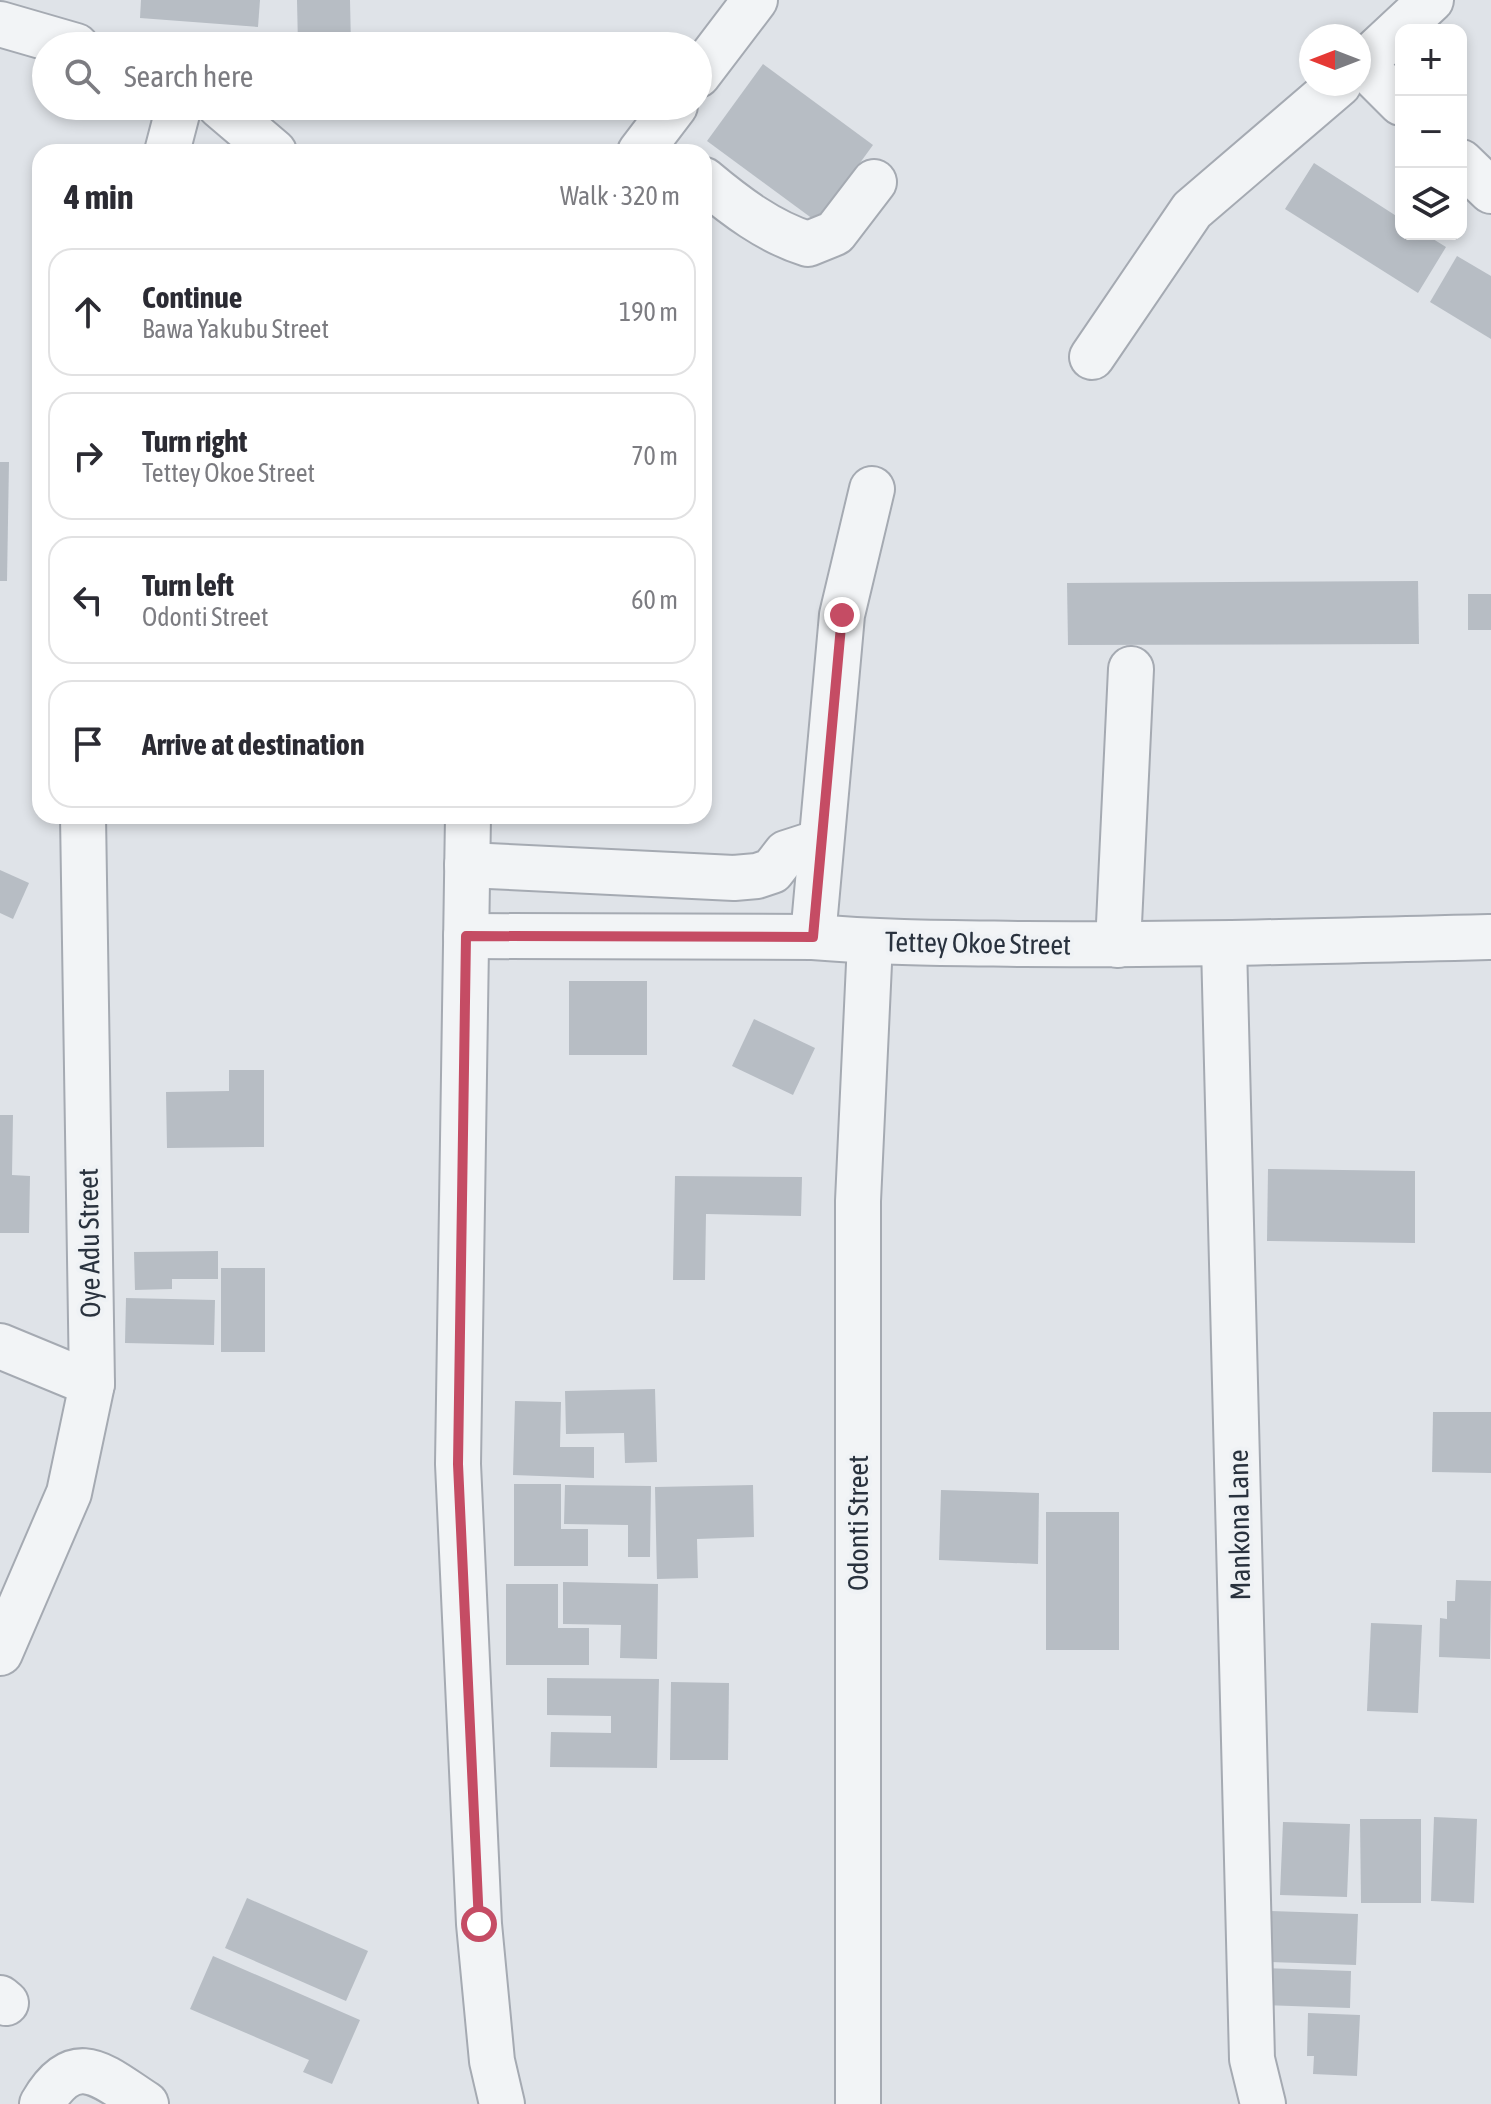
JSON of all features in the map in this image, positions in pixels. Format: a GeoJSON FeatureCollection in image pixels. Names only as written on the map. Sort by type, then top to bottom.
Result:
{"type":"FeatureCollection","features":[{"type":"Feature","properties":{"kind":"street"},"geometry":{"type":"LineString","coordinates":[[712,57],[755,0]]}},
{"type":"Feature","properties":{"kind":"street"},"geometry":{"type":"LineString","coordinates":[[1371,55],[1431,0]]}},
{"type":"Feature","properties":{"kind":"street"},"geometry":{"type":"LineString","coordinates":[[0,24],[32,33]]}},
{"type":"Feature","properties":{"kind":"street"},"geometry":{"type":"LineString","coordinates":[[1371,84],[1395,99]]}},
{"type":"Feature","properties":{"kind":"street"},"geometry":{"type":"LineString","coordinates":[[1092,357],[1192,210],[1325,96]]}},
{"type":"Feature","properties":{"kind":"street"},"geometry":{"type":"LineString","coordinates":[[169,144],[175,120]]}},
{"type":"Feature","properties":{"kind":"street"},"geometry":{"type":"LineString","coordinates":[[236,120],[265,144]]}},
{"type":"Feature","properties":{"kind":"street"},"geometry":{"type":"LineString","coordinates":[[654,144],[667,120]]}},
{"type":"Feature","properties":{"kind":"street"},"geometry":{"type":"LineString","coordinates":[[1467,168],[1491,191]]}},
{"type":"Feature","properties":{"kind":"street"},"geometry":{"type":"LineString","coordinates":[[712,187],[734,205],[789,238],[808,244],[835,233],[874,182]]}},
{"type":"Feature","properties":{"kind":"street"},"geometry":{"type":"LineString","coordinates":[[813,937],[842,615],[872,489]]}},
{"type":"Feature","properties":{"kind":"street"},"geometry":{"type":"LineString","coordinates":[[1118,945],[1131,669]]}},
{"type":"Feature","properties":{"kind":"street","name":"Oye Adu Street"},"geometry":{"type":"LineString","coordinates":[[0,1653],[69,1493],[92,1384],[83,824]]}},
{"type":"Feature","properties":{"kind":"street"},"geometry":{"type":"LineString","coordinates":[[468,824],[458,1464],[479,1924],[492,2061],[502,2104]]}},
{"type":"Feature","properties":{"kind":"street"},"geometry":{"type":"LineString","coordinates":[[467,865],[734,878],[772,871],[786,853],[820,842]]}},
{"type":"Feature","properties":{"kind":"street","name":"Tettey Okoe Street"},"geometry":{"type":"LineString","coordinates":[[466,936],[813,937],[870,942],[1118,945],[1491,937]]}},
{"type":"Feature","properties":{"kind":"street","name":"Odonti Street"},"geometry":{"type":"LineString","coordinates":[[858,2104],[858,1201],[870,942]]}},
{"type":"Feature","properties":{"kind":"street","name":"Mankona Lane"},"geometry":{"type":"LineString","coordinates":[[1224,945],[1252,2059],[1263,2104]]}},
{"type":"Feature","properties":{"kind":"street"},"geometry":{"type":"LineString","coordinates":[[0,1346],[92,1384]]}},
{"type":"Feature","properties":{"kind":"street"},"geometry":{"type":"LineString","coordinates":[[42,2104],[52,2086],[73,2072],[93,2071],[146,2104]]}},
{"type":"Feature","properties":{"kind":"building"},"geometry":{"type":"Polygon","coordinates":[[[141,0],[260,0],[258,27],[140,18],[141,0]]]}},
{"type":"Feature","properties":{"kind":"building"},"geometry":{"type":"Polygon","coordinates":[[[297,0],[350,0],[351,32],[298,32],[297,0]]]}},
{"type":"Feature","properties":{"kind":"building"},"geometry":{"type":"Polygon","coordinates":[[[763,64],[873,145],[817,222],[707,141],[763,64]]]}},
{"type":"Feature","properties":{"kind":"building"},"geometry":{"type":"Polygon","coordinates":[[[1314,163],[1395,215],[1395,240],[1435,240],[1446,247],[1418,293],[1285,209],[1314,163]]]}},
{"type":"Feature","properties":{"kind":"building"},"geometry":{"type":"Polygon","coordinates":[[[1457,256],[1491,276],[1491,339],[1430,302],[1457,256]]]}},
{"type":"Feature","properties":{"kind":"building"},"geometry":{"type":"Polygon","coordinates":[[[0,462],[9,462],[7,581],[0,581],[0,462]]]}},
{"type":"Feature","properties":{"kind":"building"},"geometry":{"type":"Polygon","coordinates":[[[1418,581],[1419,644],[1068,645],[1067,583],[1418,581]]]}},
{"type":"Feature","properties":{"kind":"building"},"geometry":{"type":"Polygon","coordinates":[[[1468,594],[1491,594],[1491,630],[1468,630],[1468,594]]]}},
{"type":"Feature","properties":{"kind":"building"},"geometry":{"type":"Polygon","coordinates":[[[0,870],[29,883],[13,919],[0,913],[0,870]]]}},
{"type":"Feature","properties":{"kind":"building"},"geometry":{"type":"Polygon","coordinates":[[[569,981],[647,981],[647,1055],[569,1055],[569,981]]]}},
{"type":"Feature","properties":{"kind":"building"},"geometry":{"type":"Polygon","coordinates":[[[754,1019],[815,1048],[793,1095],[732,1066],[754,1019]]]}},
{"type":"Feature","properties":{"kind":"building"},"geometry":{"type":"Polygon","coordinates":[[[229,1070],[264,1070],[264,1147],[167,1148],[166,1092],[229,1091],[229,1070]]]}},
{"type":"Feature","properties":{"kind":"building"},"geometry":{"type":"Polygon","coordinates":[[[0,1115],[13,1115],[12,1175],[30,1176],[29,1233],[0,1233],[0,1115]]]}},
{"type":"Feature","properties":{"kind":"building"},"geometry":{"type":"Polygon","coordinates":[[[1268,1169],[1415,1171],[1415,1243],[1267,1241],[1268,1169]]]}},
{"type":"Feature","properties":{"kind":"building"},"geometry":{"type":"Polygon","coordinates":[[[675,1176],[802,1177],[801,1216],[706,1214],[705,1280],[673,1280],[675,1176]]]}},
{"type":"Feature","properties":{"kind":"building"},"geometry":{"type":"Polygon","coordinates":[[[218,1251],[218,1279],[172,1279],[172,1289],[135,1290],[134,1252],[218,1251]]]}},
{"type":"Feature","properties":{"kind":"building"},"geometry":{"type":"Polygon","coordinates":[[[221,1268],[265,1268],[265,1352],[221,1352],[221,1268]]]}},
{"type":"Feature","properties":{"kind":"building"},"geometry":{"type":"Polygon","coordinates":[[[126,1298],[215,1300],[214,1345],[125,1343],[126,1298]]]}},
{"type":"Feature","properties":{"kind":"building"},"geometry":{"type":"Polygon","coordinates":[[[655,1389],[657,1462],[625,1463],[624,1433],[566,1434],[565,1391],[655,1389]]]}},
{"type":"Feature","properties":{"kind":"building"},"geometry":{"type":"Polygon","coordinates":[[[515,1401],[561,1402],[560,1447],[594,1447],[594,1478],[513,1475],[515,1401]]]}},
{"type":"Feature","properties":{"kind":"building"},"geometry":{"type":"Polygon","coordinates":[[[1433,1412],[1491,1412],[1491,1473],[1432,1472],[1433,1412]]]}},
{"type":"Feature","properties":{"kind":"building"},"geometry":{"type":"Polygon","coordinates":[[[514,1484],[561,1484],[561,1529],[588,1529],[588,1566],[514,1566],[514,1484]]]}},
{"type":"Feature","properties":{"kind":"building"},"geometry":{"type":"Polygon","coordinates":[[[565,1485],[651,1486],[650,1557],[628,1557],[628,1525],[564,1524],[565,1485]]]}},
{"type":"Feature","properties":{"kind":"building"},"geometry":{"type":"Polygon","coordinates":[[[753,1485],[754,1537],[697,1539],[698,1578],[657,1579],[655,1487],[753,1485]]]}},
{"type":"Feature","properties":{"kind":"building"},"geometry":{"type":"Polygon","coordinates":[[[941,1490],[1039,1493],[1038,1564],[939,1560],[941,1490]]]}},
{"type":"Feature","properties":{"kind":"building"},"geometry":{"type":"Polygon","coordinates":[[[1046,1512],[1119,1512],[1119,1650],[1046,1650],[1046,1512]]]}},
{"type":"Feature","properties":{"kind":"building"},"geometry":{"type":"Polygon","coordinates":[[[1456,1580],[1491,1581],[1490,1659],[1439,1657],[1440,1618],[1447,1619],[1447,1601],[1455,1601],[1456,1580]]]}},
{"type":"Feature","properties":{"kind":"building"},"geometry":{"type":"Polygon","coordinates":[[[563,1582],[658,1584],[657,1659],[620,1658],[621,1625],[563,1624],[563,1582]]]}},
{"type":"Feature","properties":{"kind":"building"},"geometry":{"type":"Polygon","coordinates":[[[506,1584],[558,1584],[558,1628],[589,1628],[589,1665],[506,1665],[506,1584]]]}},
{"type":"Feature","properties":{"kind":"building"},"geometry":{"type":"Polygon","coordinates":[[[1371,1623],[1422,1625],[1418,1713],[1367,1711],[1371,1623]]]}},
{"type":"Feature","properties":{"kind":"building"},"geometry":{"type":"Polygon","coordinates":[[[547,1678],[659,1679],[657,1768],[550,1767],[551,1732],[611,1733],[611,1716],[547,1715],[547,1678]]]}},
{"type":"Feature","properties":{"kind":"building"},"geometry":{"type":"Polygon","coordinates":[[[671,1682],[729,1683],[728,1760],[670,1760],[671,1682]]]}},
{"type":"Feature","properties":{"kind":"building"},"geometry":{"type":"Polygon","coordinates":[[[1434,1817],[1477,1819],[1474,1903],[1431,1901],[1434,1817]]]}},
{"type":"Feature","properties":{"kind":"building"},"geometry":{"type":"Polygon","coordinates":[[[1360,1819],[1421,1819],[1421,1903],[1361,1903],[1360,1819]]]}},
{"type":"Feature","properties":{"kind":"building"},"geometry":{"type":"Polygon","coordinates":[[[1283,1822],[1350,1824],[1347,1897],[1280,1895],[1283,1822]]]}},
{"type":"Feature","properties":{"kind":"building"},"geometry":{"type":"Polygon","coordinates":[[[247,1898],[368,1951],[346,2001],[225,1948],[247,1898]]]}},
{"type":"Feature","properties":{"kind":"building"},"geometry":{"type":"Polygon","coordinates":[[[1271,1911],[1358,1914],[1356,1965],[1269,1962],[1271,1911]]]}},
{"type":"Feature","properties":{"kind":"building"},"geometry":{"type":"Polygon","coordinates":[[[213,1956],[360,2020],[332,2084],[303,2072],[309,2060],[190,2009],[213,1956]]]}},
{"type":"Feature","properties":{"kind":"building"},"geometry":{"type":"Polygon","coordinates":[[[1265,1968],[1351,1971],[1350,2008],[1264,2005],[1265,1968]]]}},
{"type":"Feature","properties":{"kind":"building"},"geometry":{"type":"Polygon","coordinates":[[[1308,2013],[1360,2015],[1357,2076],[1313,2074],[1314,2056],[1307,2056],[1308,2013]]]}},
{"type":"Feature","properties":{"kind":"route"},"geometry":{"type":"LineString","coordinates":[[479,1924],[458,1464],[466,936],[813,937],[842,615]]}}]}
